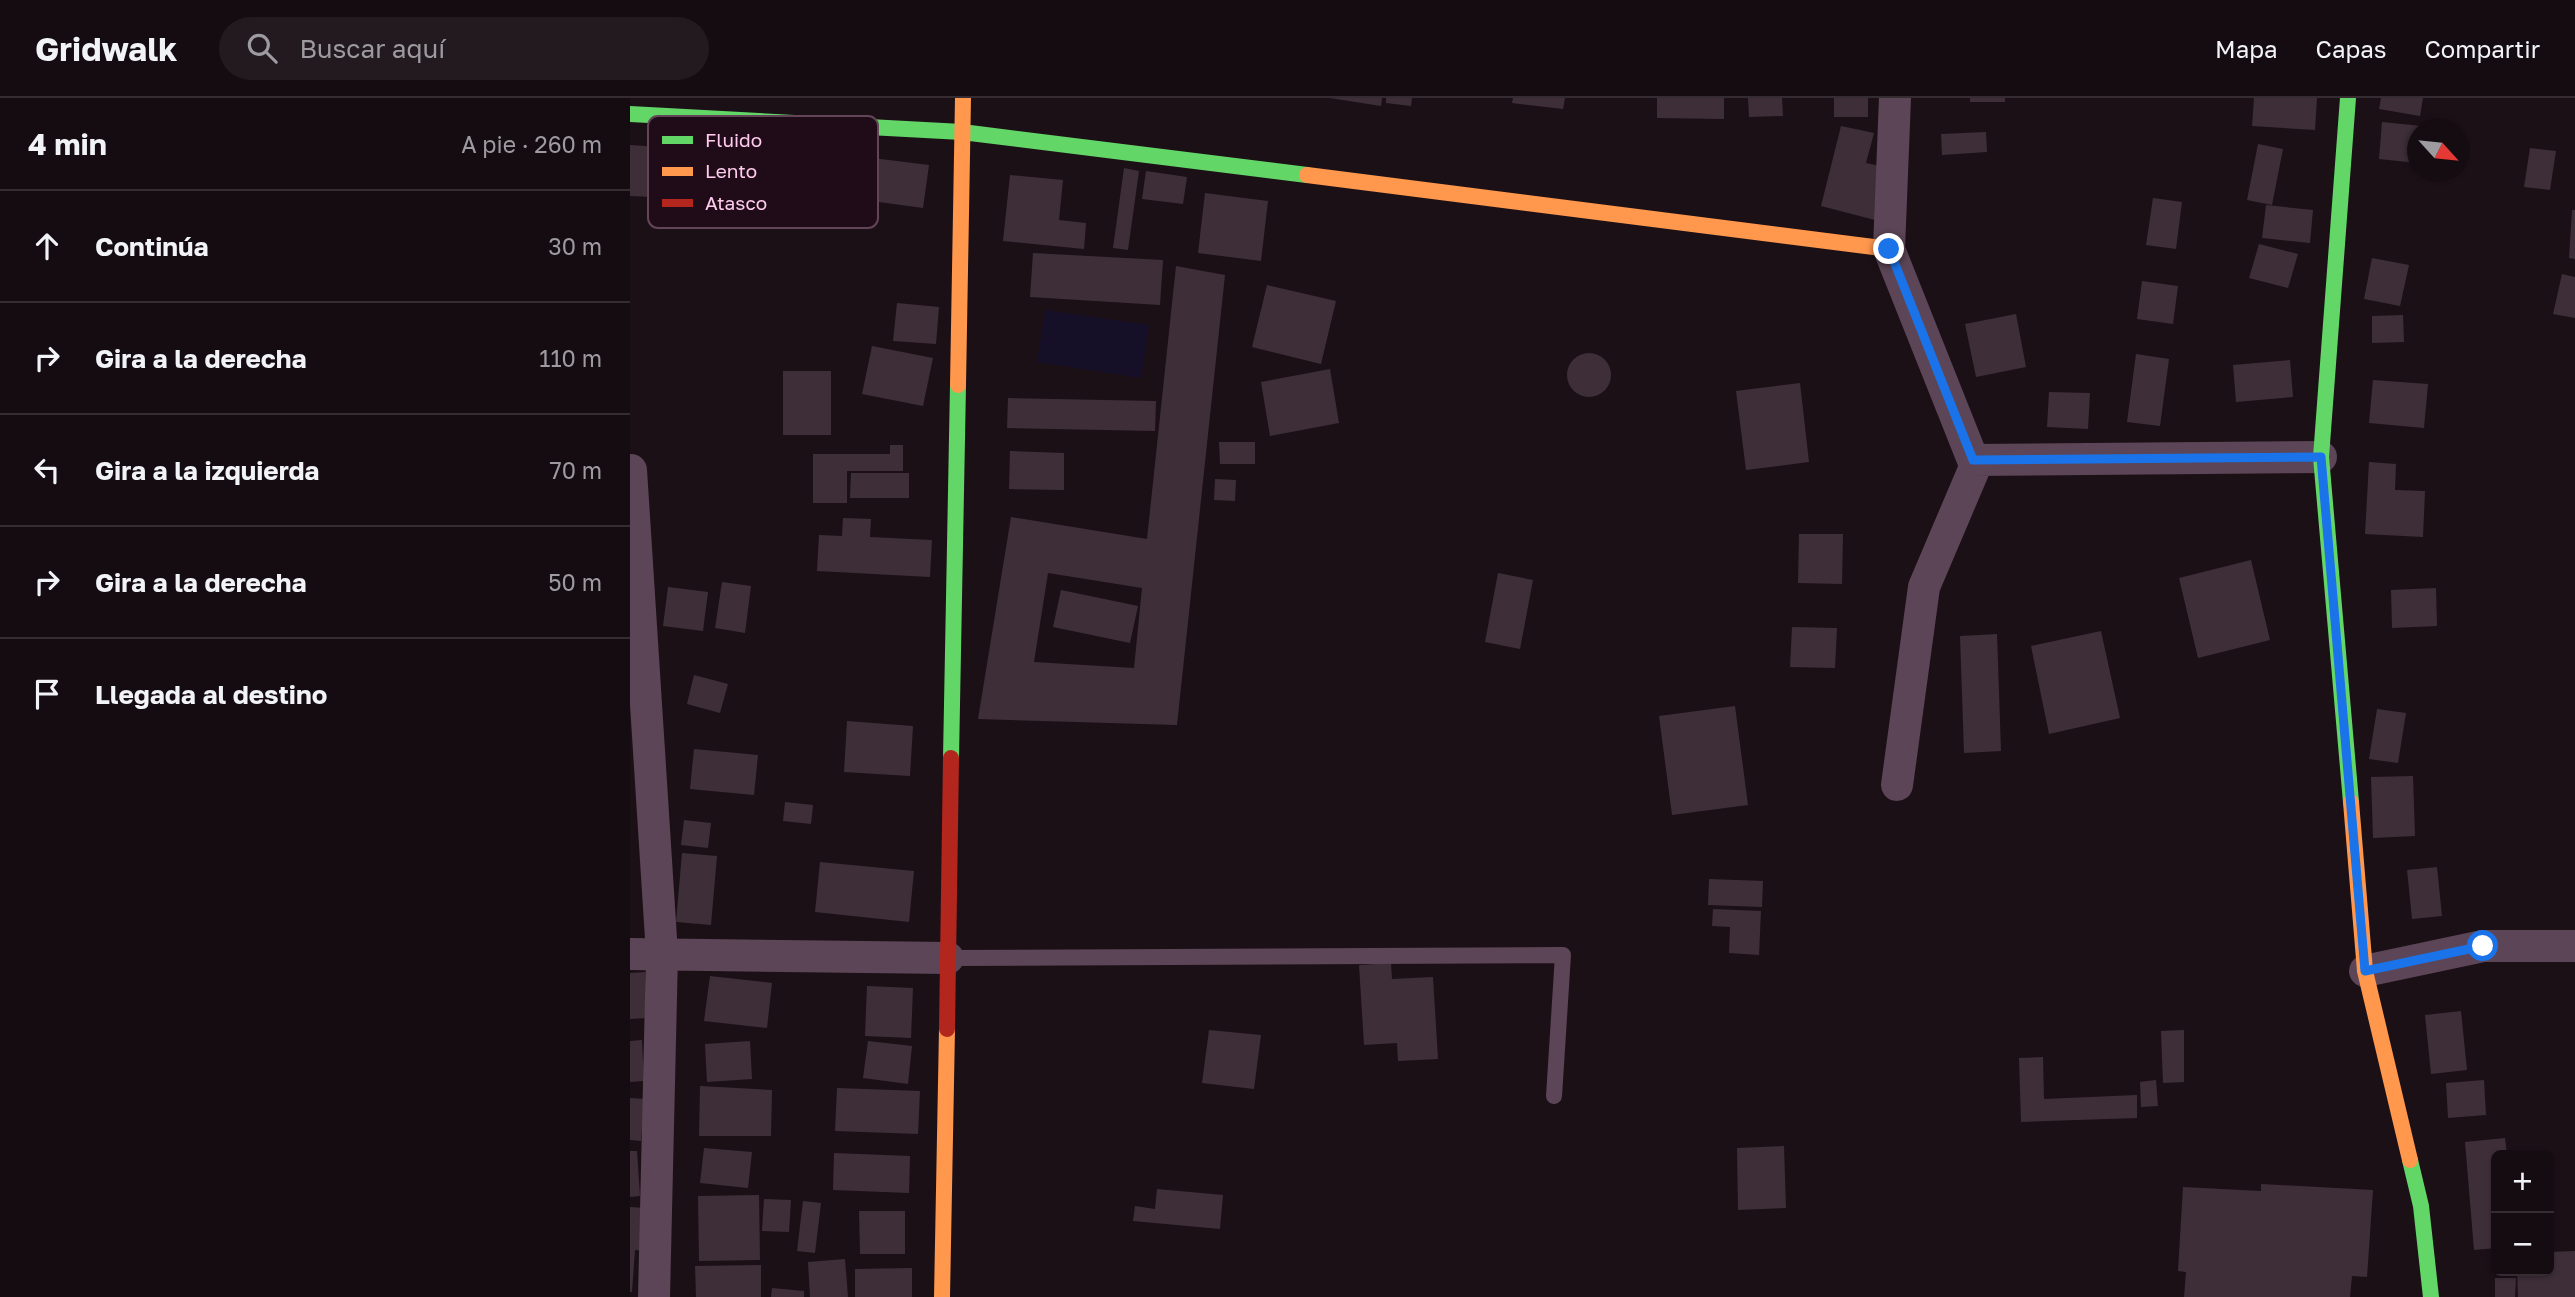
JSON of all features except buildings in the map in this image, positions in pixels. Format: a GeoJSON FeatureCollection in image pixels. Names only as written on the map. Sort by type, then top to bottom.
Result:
{"type":"FeatureCollection","features":[{"type":"Feature","properties":{"kind":"street"},"geometry":{"type":"LineString","coordinates":[[942,1297],[963,98]]}},
{"type":"Feature","properties":{"kind":"street"},"geometry":{"type":"LineString","coordinates":[[1895,98],[1889,249],[1975,467],[1924,587],[1897,785]]}},
{"type":"Feature","properties":{"kind":"street"},"geometry":{"type":"LineString","coordinates":[[2348,98],[2321,457],[2365,971],[2421,1206],[2431,1297]]}},
{"type":"Feature","properties":{"kind":"street"},"geometry":{"type":"LineString","coordinates":[[630,114],[669,116]]}},
{"type":"Feature","properties":{"kind":"street"},"geometry":{"type":"LineString","coordinates":[[878,127],[962,131],[1889,249]]}},
{"type":"Feature","properties":{"kind":"street"},"geometry":{"type":"LineString","coordinates":[[1973,460],[2321,457]]}},
{"type":"Feature","properties":{"kind":"street"},"geometry":{"type":"LineString","coordinates":[[631,470],[662,954],[654,1297]]}},
{"type":"Feature","properties":{"kind":"street"},"geometry":{"type":"LineString","coordinates":[[2365,971],[2483,946],[2575,946]]}},
{"type":"Feature","properties":{"kind":"street"},"geometry":{"type":"LineString","coordinates":[[630,954],[948,958]]}},
{"type":"Feature","properties":{"kind":"lane"},"geometry":{"type":"LineString","coordinates":[[948,958],[1563,956],[1554,1096]]}},
{"type":"Feature","properties":{"kind":"shaded area"},"geometry":{"type":"Polygon","coordinates":[[[1045,310],[1149,325],[1141,378],[1037,362],[1045,310]]]}},
{"type":"Feature","properties":{"kind":"traffic: fast"},"geometry":{"type":"LineString","coordinates":[[2348,98],[2321,457],[2351,802]]}},
{"type":"Feature","properties":{"kind":"traffic: fast"},"geometry":{"type":"LineString","coordinates":[[630,114],[667,116]]}},
{"type":"Feature","properties":{"kind":"traffic: fast"},"geometry":{"type":"LineString","coordinates":[[878,127],[962,132],[1307,175]]}},
{"type":"Feature","properties":{"kind":"traffic: fast"},"geometry":{"type":"LineString","coordinates":[[951,758],[958,385]]}},
{"type":"Feature","properties":{"kind":"traffic: fast"},"geometry":{"type":"LineString","coordinates":[[2410,1160],[2421,1206],[2431,1297]]}},
{"type":"Feature","properties":{"kind":"traffic: slow"},"geometry":{"type":"LineString","coordinates":[[958,385],[963,98]]}},
{"type":"Feature","properties":{"kind":"traffic: slow"},"geometry":{"type":"LineString","coordinates":[[1307,175],[1889,249]]}},
{"type":"Feature","properties":{"kind":"traffic: slow"},"geometry":{"type":"LineString","coordinates":[[2351,802],[2365,971],[2410,1160]]}},
{"type":"Feature","properties":{"kind":"traffic: slow"},"geometry":{"type":"LineString","coordinates":[[942,1297],[947,1029]]}},
{"type":"Feature","properties":{"kind":"traffic: jam"},"geometry":{"type":"LineString","coordinates":[[947,1029],[951,758]]}},
{"type":"Feature","properties":{"kind":"route"},"geometry":{"type":"LineString","coordinates":[[1889,249],[1973,460],[2321,457],[2365,971],[2483,946]]}}]}
